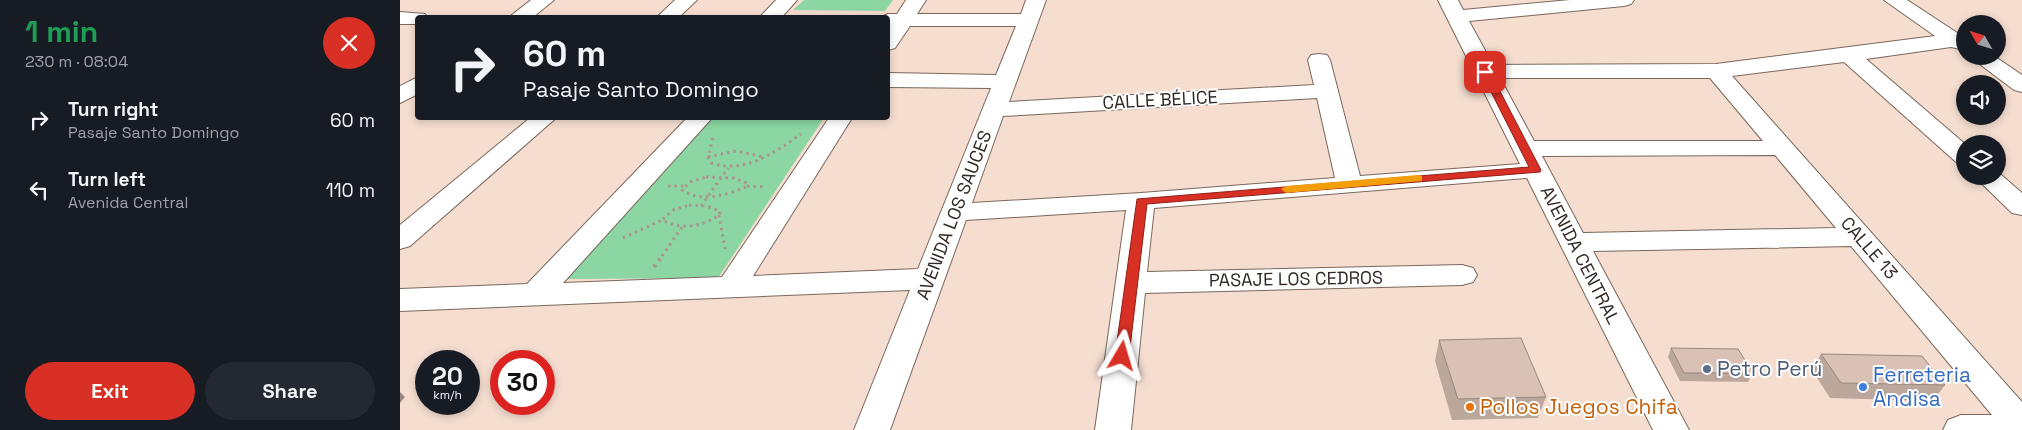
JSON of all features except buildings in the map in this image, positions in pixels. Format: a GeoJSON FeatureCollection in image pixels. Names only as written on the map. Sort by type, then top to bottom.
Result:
{"type":"FeatureCollection","features":[{"type":"Feature","properties":{"kind":"street"},"geometry":{"type":"LineString","coordinates":[[400,8],[413,0]]}},
{"type":"Feature","properties":{"kind":"street"},"geometry":{"type":"LineString","coordinates":[[522,15],[544,0]]}},
{"type":"Feature","properties":{"kind":"street"},"geometry":{"type":"LineString","coordinates":[[670,15],[687,0]]}},
{"type":"Feature","properties":{"kind":"street"},"geometry":{"type":"LineString","coordinates":[[772,15],[787,0]]}},
{"type":"Feature","properties":{"kind":"street"},"geometry":{"type":"LineString","coordinates":[[890,37],[895,20],[916,0]]}},
{"type":"Feature","properties":{"kind":"street"},"geometry":{"type":"LineString","coordinates":[[1452,8],[1494,14],[1624,0]]}},
{"type":"Feature","properties":{"kind":"street"},"geometry":{"type":"LineString","coordinates":[[1894,0],[1956,41]]}},
{"type":"Feature","properties":{"kind":"street","name":"AVENIDA CENTRAL"},"geometry":{"type":"LineString","coordinates":[[1452,8],[1671,430]]}},
{"type":"Feature","properties":{"kind":"street"},"geometry":{"type":"LineString","coordinates":[[895,20],[1033,10]]}},
{"type":"Feature","properties":{"kind":"street","name":"AVENIDA LOS SAUCES"},"geometry":{"type":"LineString","coordinates":[[872,430],[1033,10]]}},
{"type":"Feature","properties":{"kind":"street"},"geometry":{"type":"LineString","coordinates":[[400,18],[415,18]]}},
{"type":"Feature","properties":{"kind":"street"},"geometry":{"type":"LineString","coordinates":[[1485,72],[1716,70],[1956,44]]}},
{"type":"Feature","properties":{"kind":"street"},"geometry":{"type":"LineString","coordinates":[[1849,55],[1956,149]]}},
{"type":"Feature","properties":{"kind":"street"},"geometry":{"type":"LineString","coordinates":[[1319,60],[1348,184]]}},
{"type":"Feature","properties":{"kind":"street"},"geometry":{"type":"LineString","coordinates":[[1992,65],[2022,85]]}},
{"type":"Feature","properties":{"kind":"street","name":"CALLE 13"},"geometry":{"type":"LineString","coordinates":[[1716,70],[2022,428]]}},
{"type":"Feature","properties":{"kind":"street"},"geometry":{"type":"LineString","coordinates":[[890,80],[1006,82]]}},
{"type":"Feature","properties":{"kind":"street"},"geometry":{"type":"LineString","coordinates":[[400,96],[415,86]]}},
{"type":"Feature","properties":{"kind":"street","name":"CALLE BÉLICE"},"geometry":{"type":"LineString","coordinates":[[994,110],[1326,91]]}},
{"type":"Feature","properties":{"kind":"street"},"geometry":{"type":"LineString","coordinates":[[400,240],[542,120]]}},
{"type":"Feature","properties":{"kind":"street"},"geometry":{"type":"LineString","coordinates":[[730,287],[839,120]]}},
{"type":"Feature","properties":{"kind":"street"},"geometry":{"type":"LineString","coordinates":[[536,294],[707,125]]}},
{"type":"Feature","properties":{"kind":"street"},"geometry":{"type":"LineString","coordinates":[[955,212],[1141,201],[1348,184],[1530,160],[1782,148]]}},
{"type":"Feature","properties":{"kind":"street"},"geometry":{"type":"LineString","coordinates":[[1997,185],[2022,207]]}},
{"type":"Feature","properties":{"kind":"street"},"geometry":{"type":"LineString","coordinates":[[1113,430],[1141,201]]}},
{"type":"Feature","properties":{"kind":"street"},"geometry":{"type":"LineString","coordinates":[[1573,242],[1859,237]]}},
{"type":"Feature","properties":{"kind":"street","name":"PASAJE LOS CEDROS"},"geometry":{"type":"LineString","coordinates":[[1130,283],[1462,275]]}},
{"type":"Feature","properties":{"kind":"street"},"geometry":{"type":"LineString","coordinates":[[400,300],[930,279]]}},
{"type":"Feature","properties":{"kind":"street"},"geometry":{"type":"LineString","coordinates":[[1961,430],[2022,428]]}},
{"type":"Feature","properties":{"kind":"path"},"geometry":{"type":"LineString","coordinates":[[707,125],[708,157],[711,163],[728,168],[752,163],[806,132]]}},
{"type":"Feature","properties":{"kind":"path"},"geometry":{"type":"LineString","coordinates":[[708,157],[719,153],[743,151],[765,157]]}},
{"type":"Feature","properties":{"kind":"path"},"geometry":{"type":"LineString","coordinates":[[701,206],[728,168]]}},
{"type":"Feature","properties":{"kind":"path"},"geometry":{"type":"LineString","coordinates":[[747,186],[741,180],[721,177],[698,179],[684,186],[682,190],[692,195],[709,196],[729,194],[747,186],[776,187]]}},
{"type":"Feature","properties":{"kind":"path"},"geometry":{"type":"LineString","coordinates":[[619,240],[663,219],[672,210],[682,207],[715,207],[720,211],[725,251]]}},
{"type":"Feature","properties":{"kind":"path"},"geometry":{"type":"LineString","coordinates":[[663,219],[672,226],[683,227],[706,222],[719,215]]}},
{"type":"Feature","properties":{"kind":"path"},"geometry":{"type":"LineString","coordinates":[[652,269],[683,227]]}},
{"type":"Feature","properties":{"kind":"green space"},"geometry":{"type":"Polygon","coordinates":[[[804,0],[893,0],[885,11],[793,10],[804,0]]]}},
{"type":"Feature","properties":{"kind":"green space"},"geometry":{"type":"Polygon","coordinates":[[[709,120],[823,120],[718,278],[567,279],[709,120]]]}},
{"type":"Feature","properties":{"kind":"slow traffic"},"geometry":{"type":"LineString","coordinates":[[1286,189],[1418,179]]}},
{"type":"Feature","properties":{"kind":"place","name":"Petro Perú"},"geometry":{"type":"Point","coordinates":[1707,369]}},
{"type":"Feature","properties":{"kind":"place","name":"Ferreteria Andisa"},"geometry":{"type":"Point","coordinates":[1863,387]}},
{"type":"Feature","properties":{"kind":"place","name":"Pollos Juegos Chifa"},"geometry":{"type":"Point","coordinates":[1470,407]}},
{"type":"Feature","properties":{"kind":"route"},"geometry":{"type":"LineString","coordinates":[[1122,356],[1141,201],[1536,170],[1485,72]]}}]}
